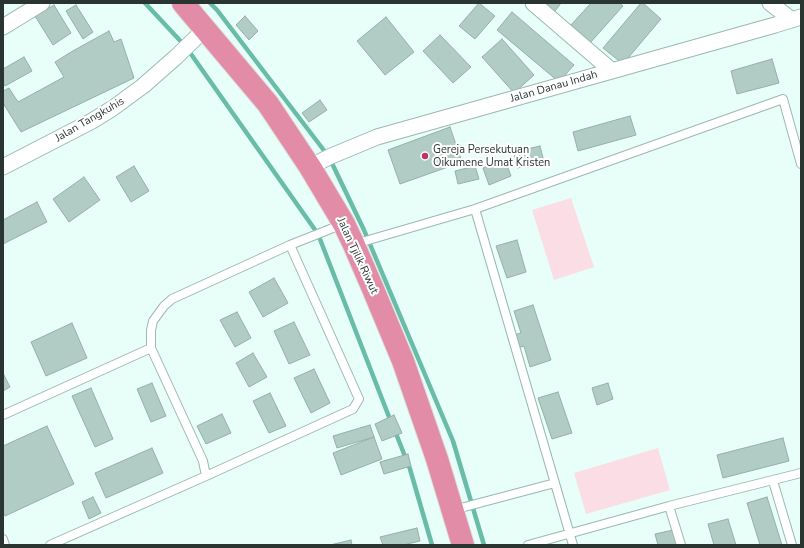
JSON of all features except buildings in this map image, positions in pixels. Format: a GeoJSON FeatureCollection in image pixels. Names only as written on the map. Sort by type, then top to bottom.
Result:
{"type":"FeatureCollection","features":[{"type":"Feature","properties":{"kind":"highway","name":"Jalan Tjilik Riwut"},"geometry":{"type":"LineString","coordinates":[[183,3],[268,104],[310,166],[344,224],[374,289],[403,362],[437,459],[463,545]]}},
{"type":"Feature","properties":{"kind":"street"},"geometry":{"type":"LineString","coordinates":[[3,27],[42,3]]}},
{"type":"Feature","properties":{"kind":"street"},"geometry":{"type":"LineString","coordinates":[[532,3],[612,71]]}},
{"type":"Feature","properties":{"kind":"street"},"geometry":{"type":"LineString","coordinates":[[770,3],[797,18]]}},
{"type":"Feature","properties":{"kind":"street","name":"Jalan Danau Indah"},"geometry":{"type":"LineString","coordinates":[[310,166],[328,156],[377,137],[797,18]]}},
{"type":"Feature","properties":{"kind":"street","name":"Jalan Tangkuhis"},"geometry":{"type":"LineString","coordinates":[[3,167],[92,121],[113,108],[143,86],[205,29]]}},
{"type":"Feature","properties":{"kind":"lane"},"geometry":{"type":"LineString","coordinates":[[354,245],[475,209],[783,99],[801,164]]}},
{"type":"Feature","properties":{"kind":"lane"},"geometry":{"type":"LineString","coordinates":[[475,209],[573,545]]}},
{"type":"Feature","properties":{"kind":"lane"},"geometry":{"type":"LineString","coordinates":[[206,476],[203,461],[151,348],[150,330],[153,321],[172,298],[290,245],[344,224]]}},
{"type":"Feature","properties":{"kind":"lane"},"geometry":{"type":"LineString","coordinates":[[50,545],[354,409],[359,399],[290,245]]}},
{"type":"Feature","properties":{"kind":"lane"},"geometry":{"type":"LineString","coordinates":[[3,414],[151,348]]}},
{"type":"Feature","properties":{"kind":"lane"},"geometry":{"type":"LineString","coordinates":[[528,545],[668,506],[801,473]]}},
{"type":"Feature","properties":{"kind":"lane"},"geometry":{"type":"LineString","coordinates":[[773,481],[792,545]]}},
{"type":"Feature","properties":{"kind":"lane"},"geometry":{"type":"LineString","coordinates":[[452,510],[555,483]]}},
{"type":"Feature","properties":{"kind":"lane"},"geometry":{"type":"LineString","coordinates":[[668,506],[681,545]]}},
{"type":"Feature","properties":{"kind":"lane"},"geometry":{"type":"LineString","coordinates":[[3,539],[5,545]]}},
{"type":"Feature","properties":{"kind":"shaded area"},"geometry":{"type":"Polygon","coordinates":[[[571,198],[594,267],[554,280],[532,210],[571,198]]]}},
{"type":"Feature","properties":{"kind":"shaded area"},"geometry":{"type":"Polygon","coordinates":[[[658,448],[670,490],[586,514],[574,473],[658,448]]]}},
{"type":"Feature","properties":{"kind":"waterway"},"geometry":{"type":"LineString","coordinates":[[145,3],[186,47],[318,234],[391,422]]}},
{"type":"Feature","properties":{"kind":"waterway"},"geometry":{"type":"LineString","coordinates":[[210,3],[217,10],[329,157],[364,230],[453,441],[484,545]]}},
{"type":"Feature","properties":{"kind":"waterway"},"geometry":{"type":"LineString","coordinates":[[395,431],[410,469],[432,545]]}},
{"type":"Feature","properties":{"kind":"place","name":"Gereja Persekutuan Oikumene Umat Kristen"},"geometry":{"type":"Point","coordinates":[425,156]}}]}
